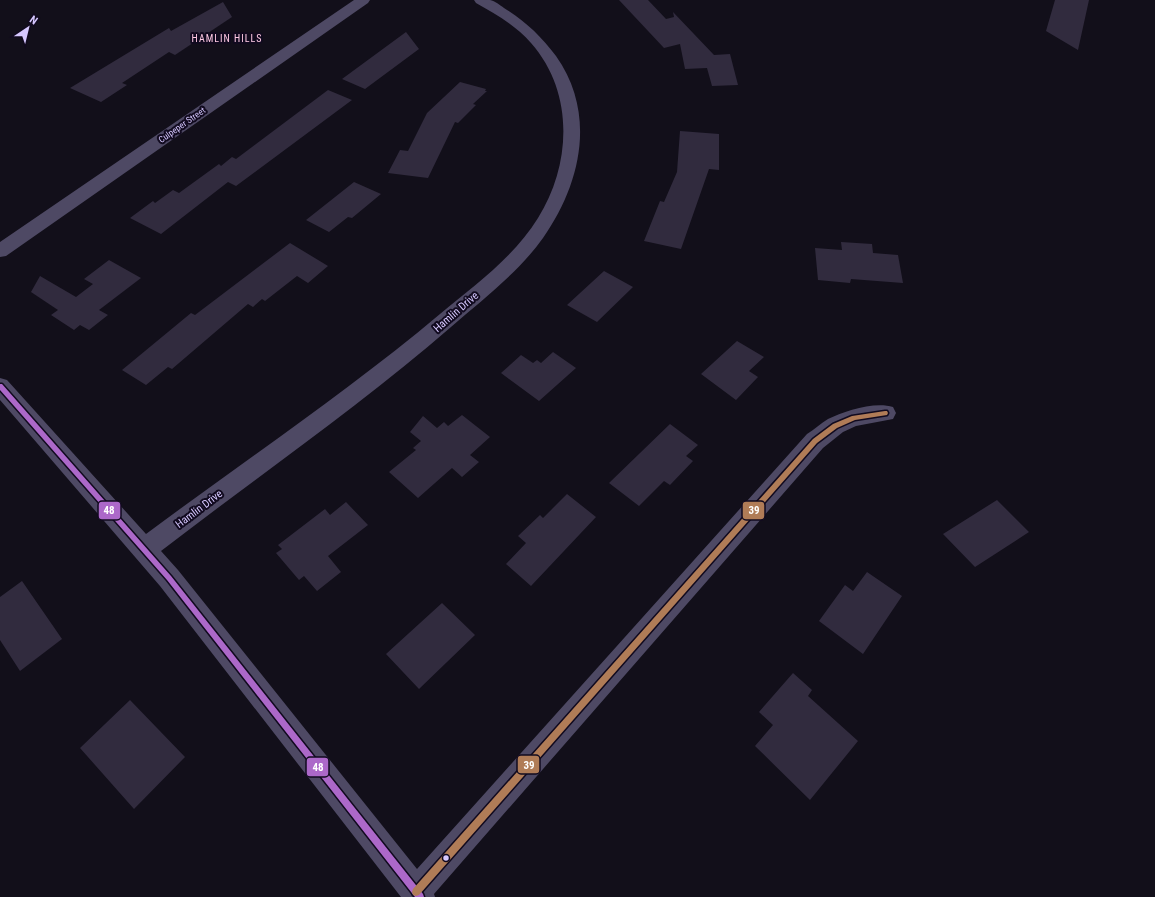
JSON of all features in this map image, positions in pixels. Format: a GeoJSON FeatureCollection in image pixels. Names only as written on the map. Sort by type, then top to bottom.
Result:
{"type":"FeatureCollection","features":[{"type":"Feature","properties":{"kind":"street","name":"Culpeper Street"},"geometry":{"type":"LineString","coordinates":[[0,251],[363,0]]}},
{"type":"Feature","properties":{"kind":"street","name":"Hamlin Drive"},"geometry":{"type":"LineString","coordinates":[[144,550],[340,405],[424,340],[501,273],[523,250],[545,221],[560,193],[570,165],[573,143],[572,116],[566,92],[557,69],[536,41],[522,27],[500,11],[481,0]]}},
{"type":"Feature","properties":{"kind":"street"},"geometry":{"type":"LineString","coordinates":[[0,386],[169,578],[418,895],[815,441],[835,426],[854,418],[885,413]]}},
{"type":"Feature","properties":{"kind":"building"},"geometry":{"type":"Polygon","coordinates":[[[619,0],[648,0],[666,19],[674,17],[673,12],[714,55],[730,54],[738,85],[712,86],[707,68],[685,69],[680,44],[664,48],[619,0]]]}},
{"type":"Feature","properties":{"kind":"building"},"geometry":{"type":"Polygon","coordinates":[[[1055,0],[1089,0],[1078,50],[1046,31],[1055,0]]]}},
{"type":"Feature","properties":{"kind":"building"},"geometry":{"type":"Polygon","coordinates":[[[223,2],[232,17],[175,55],[169,52],[122,83],[127,85],[101,102],[70,88],[169,28],[171,31],[223,2]]]}},
{"type":"Feature","properties":{"kind":"building"},"geometry":{"type":"Polygon","coordinates":[[[406,32],[419,49],[365,89],[342,79],[406,32]]]}},
{"type":"Feature","properties":{"kind":"building"},"geometry":{"type":"Polygon","coordinates":[[[460,82],[486,89],[485,91],[487,91],[473,104],[476,105],[458,123],[455,122],[428,178],[388,173],[400,150],[408,151],[427,113],[460,82]]]}},
{"type":"Feature","properties":{"kind":"building"},"geometry":{"type":"Polygon","coordinates":[[[328,90],[352,100],[236,186],[228,182],[161,234],[130,218],[153,201],[155,203],[173,190],[179,193],[219,164],[221,166],[232,157],[236,159],[328,90]]]}},
{"type":"Feature","properties":{"kind":"building"},"geometry":{"type":"Polygon","coordinates":[[[680,131],[719,134],[719,170],[709,169],[681,249],[644,241],[660,201],[664,202],[677,172],[680,131]]]}},
{"type":"Feature","properties":{"kind":"building"},"geometry":{"type":"Polygon","coordinates":[[[354,182],[381,194],[352,218],[348,217],[329,232],[306,220],[354,182]]]}},
{"type":"Feature","properties":{"kind":"building"},"geometry":{"type":"Polygon","coordinates":[[[841,242],[872,244],[873,253],[898,255],[903,283],[851,279],[850,283],[818,280],[815,248],[842,250],[841,242]]]}},
{"type":"Feature","properties":{"kind":"building"},"geometry":{"type":"Polygon","coordinates":[[[290,243],[328,266],[308,283],[297,276],[265,301],[262,299],[253,307],[248,304],[172,369],[168,367],[146,385],[122,370],[191,313],[195,315],[290,243]]]}},
{"type":"Feature","properties":{"kind":"building"},"geometry":{"type":"Polygon","coordinates":[[[109,260],[141,278],[99,310],[108,315],[89,330],[80,325],[74,330],[51,315],[58,310],[31,292],[40,276],[76,297],[93,284],[84,279],[109,260]]]}},
{"type":"Feature","properties":{"kind":"building"},"geometry":{"type":"Polygon","coordinates":[[[604,271],[633,287],[597,322],[567,305],[604,271]]]}},
{"type":"Feature","properties":{"kind":"building"},"geometry":{"type":"Polygon","coordinates":[[[737,341],[764,357],[749,371],[758,377],[736,400],[701,374],[737,341]]]}},
{"type":"Feature","properties":{"kind":"building"},"geometry":{"type":"Polygon","coordinates":[[[553,352],[576,368],[539,401],[501,373],[521,355],[533,363],[537,360],[541,363],[553,352]]]}},
{"type":"Feature","properties":{"kind":"building"},"geometry":{"type":"Polygon","coordinates":[[[462,415],[490,437],[470,455],[479,462],[462,477],[452,468],[418,498],[389,472],[416,450],[413,448],[421,441],[410,432],[423,416],[437,428],[444,422],[448,426],[462,415]]]}},
{"type":"Feature","properties":{"kind":"building"},"geometry":{"type":"Polygon","coordinates":[[[670,424],[698,445],[686,456],[693,461],[670,485],[664,481],[639,506],[609,483],[670,424]]]}},
{"type":"Feature","properties":{"kind":"building"},"geometry":{"type":"Polygon","coordinates":[[[567,494],[596,517],[531,586],[506,564],[526,543],[518,536],[540,515],[543,518],[567,494]]]}},
{"type":"Feature","properties":{"kind":"building"},"geometry":{"type":"Polygon","coordinates":[[[997,500],[1029,532],[975,567],[943,534],[997,500]]]}},
{"type":"Feature","properties":{"kind":"building"},"geometry":{"type":"Polygon","coordinates":[[[346,502],[368,525],[328,556],[341,572],[317,591],[304,576],[299,580],[276,553],[282,549],[278,545],[325,509],[330,515],[346,502]]]}},
{"type":"Feature","properties":{"kind":"building"},"geometry":{"type":"Polygon","coordinates":[[[867,572],[902,596],[863,654],[819,621],[845,585],[853,591],[867,572]]]}},
{"type":"Feature","properties":{"kind":"building"},"geometry":{"type":"Polygon","coordinates":[[[22,581],[62,639],[20,671],[0,640],[0,597],[22,581]]]}},
{"type":"Feature","properties":{"kind":"building"},"geometry":{"type":"Polygon","coordinates":[[[442,603],[475,635],[419,689],[386,654],[442,603]]]}},
{"type":"Feature","properties":{"kind":"building"},"geometry":{"type":"Polygon","coordinates":[[[793,673],[812,690],[808,696],[858,741],[810,800],[755,746],[773,725],[759,712],[793,673]]]}},
{"type":"Feature","properties":{"kind":"building"},"geometry":{"type":"Polygon","coordinates":[[[130,700],[185,757],[134,809],[80,748],[130,700]]]}},
{"type":"Feature","properties":{"kind":"transit line","name":"48"},"geometry":{"type":"LineString","coordinates":[[0,386],[169,578],[420,897]]}},
{"type":"Feature","properties":{"kind":"transit line","name":"39"},"geometry":{"type":"LineString","coordinates":[[416,892],[815,441],[835,426],[854,418],[885,413]]}},
{"type":"Feature","properties":{"kind":"district","name":"HAMLIN HILLS"},"geometry":{"type":"Point","coordinates":[227,38]}}]}
